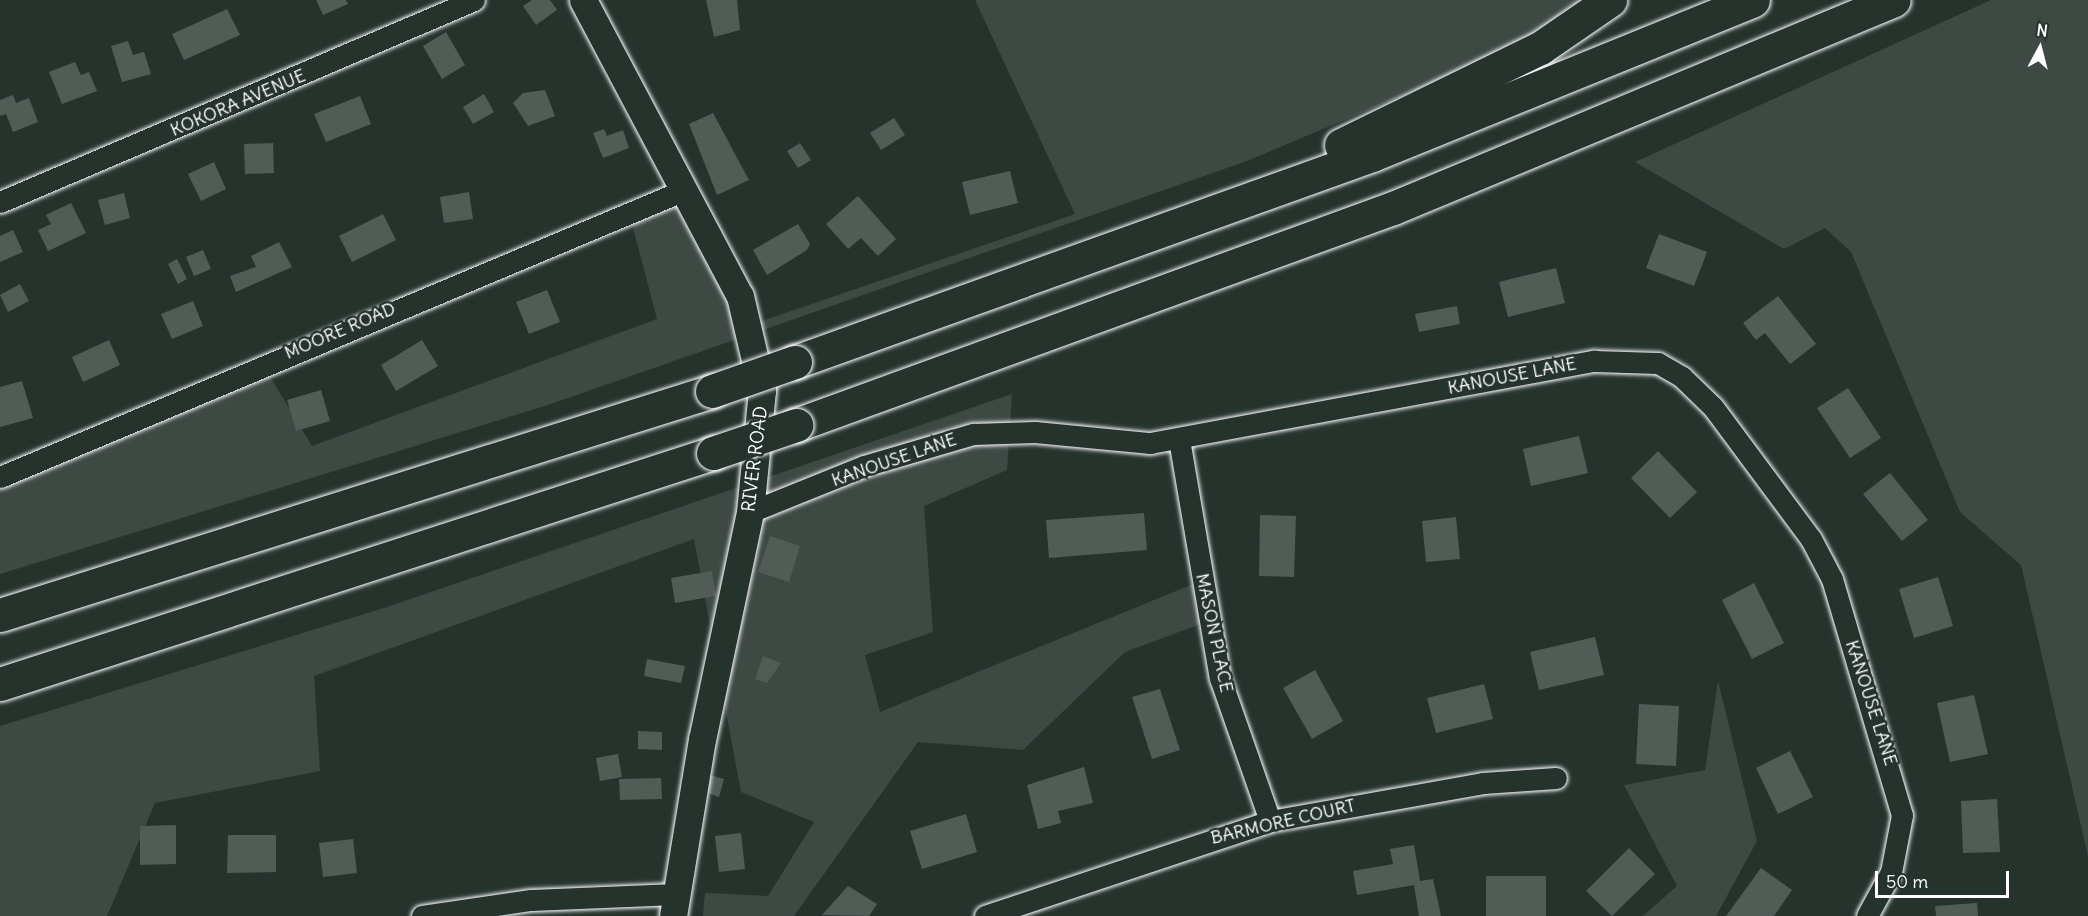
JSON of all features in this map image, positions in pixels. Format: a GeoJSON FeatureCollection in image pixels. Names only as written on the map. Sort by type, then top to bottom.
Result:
{"type":"FeatureCollection","features":[{"type":"Feature","properties":{"kind":"highway"},"geometry":{"type":"LineString","coordinates":[[1130,246],[1487,75],[1572,30],[1610,0]]}},
{"type":"Feature","properties":{"kind":"highway"},"geometry":{"type":"LineString","coordinates":[[0,615],[712,391],[1130,246],[1383,151],[1753,0]]}},
{"type":"Feature","properties":{"kind":"highway"},"geometry":{"type":"LineString","coordinates":[[0,684],[796,425],[1392,208],[1894,0]]}},
{"type":"Feature","properties":{"kind":"street","name":"KOKORA AVENUE"},"geometry":{"type":"LineString","coordinates":[[0,202],[474,0]]}},
{"type":"Feature","properties":{"kind":"street","name":"RIVER ROAD"},"geometry":{"type":"LineString","coordinates":[[583,0],[682,191],[740,296],[759,365],[763,412],[750,512],[702,740],[675,905]]}},
{"type":"Feature","properties":{"kind":"street","name":"MOORE ROAD"},"geometry":{"type":"LineString","coordinates":[[0,477],[682,191]]}},
{"type":"Feature","properties":{"kind":"street","name":"KANOUSE LANE"},"geometry":{"type":"LineString","coordinates":[[750,512],[864,466],[973,434],[1035,432],[1112,442],[1179,439],[1594,361],[1642,360],[1682,377],[1719,415],[1811,539],[1832,579],[1902,815],[1892,872],[1867,916]]}},
{"type":"Feature","properties":{"kind":"street","name":"MASON PLACE"},"geometry":{"type":"LineString","coordinates":[[1179,439],[1220,678],[1270,821]]}},
{"type":"Feature","properties":{"kind":"street","name":"BARMORE COURT"},"geometry":{"type":"LineString","coordinates":[[985,916],[1270,821],[1483,783],[1556,778]]}},
{"type":"Feature","properties":{"kind":"street"},"geometry":{"type":"LineString","coordinates":[[422,916],[531,900],[675,905]]}},
{"type":"Feature","properties":{"kind":"shaded area"},"geometry":{"type":"Polygon","coordinates":[[[975,0],[1582,0],[1532,41],[1247,161],[548,405],[0,574],[0,473],[263,365],[312,446],[657,319],[631,220],[691,192],[759,322],[1075,214],[975,0]]]}},
{"type":"Feature","properties":{"kind":"shaded area"},"geometry":{"type":"Polygon","coordinates":[[[1991,0],[2088,0],[2088,856],[2021,565],[1960,512],[1851,252],[1825,228],[1784,249],[1635,162],[1991,0]]]}},
{"type":"Feature","properties":{"kind":"shaded area"},"geometry":{"type":"Polygon","coordinates":[[[1012,394],[1007,470],[924,506],[933,632],[865,655],[880,712],[1203,580],[1214,619],[1125,652],[1023,750],[918,742],[794,916],[703,916],[705,893],[768,896],[814,822],[741,792],[694,539],[314,676],[320,771],[155,803],[107,916],[0,916],[0,726],[387,607],[1012,394]]]}},
{"type":"Feature","properties":{"kind":"shaded area"},"geometry":{"type":"Polygon","coordinates":[[[1718,681],[1757,841],[1716,916],[1643,916],[1677,886],[1624,785],[1705,770],[1718,681]]]}},
{"type":"Feature","properties":{"kind":"building"},"geometry":{"type":"Polygon","coordinates":[[[316,0],[346,0],[348,4],[323,15],[316,0]]]}},
{"type":"Feature","properties":{"kind":"building"},"geometry":{"type":"Polygon","coordinates":[[[532,0],[550,0],[557,10],[536,25],[523,6],[532,0]]]}},
{"type":"Feature","properties":{"kind":"building"},"geometry":{"type":"Polygon","coordinates":[[[706,0],[737,0],[740,30],[714,37],[706,0]]]}},
{"type":"Feature","properties":{"kind":"building"},"geometry":{"type":"Polygon","coordinates":[[[227,9],[240,35],[184,60],[172,34],[227,9]]]}},
{"type":"Feature","properties":{"kind":"building"},"geometry":{"type":"Polygon","coordinates":[[[446,32],[465,65],[442,79],[423,46],[446,32]]]}},
{"type":"Feature","properties":{"kind":"building"},"geometry":{"type":"Polygon","coordinates":[[[128,41],[133,55],[144,52],[151,74],[122,82],[111,46],[128,41]]]}},
{"type":"Feature","properties":{"kind":"building"},"geometry":{"type":"Polygon","coordinates":[[[75,62],[81,75],[89,72],[97,91],[62,104],[49,72],[75,62]]]}},
{"type":"Feature","properties":{"kind":"building"},"geometry":{"type":"Polygon","coordinates":[[[545,90],[555,116],[528,126],[513,103],[523,93],[545,90]]]}},
{"type":"Feature","properties":{"kind":"building"},"geometry":{"type":"Polygon","coordinates":[[[484,94],[494,112],[473,124],[463,107],[484,94]]]}},
{"type":"Feature","properties":{"kind":"building"},"geometry":{"type":"Polygon","coordinates":[[[13,95],[16,103],[29,98],[38,122],[13,132],[6,114],[0,116],[0,100],[13,95]]]}},
{"type":"Feature","properties":{"kind":"building"},"geometry":{"type":"Polygon","coordinates":[[[360,96],[371,124],[326,142],[314,114],[360,96]]]}},
{"type":"Feature","properties":{"kind":"building"},"geometry":{"type":"Polygon","coordinates":[[[713,113],[749,180],[717,195],[689,124],[713,113]]]}},
{"type":"Feature","properties":{"kind":"building"},"geometry":{"type":"Polygon","coordinates":[[[894,118],[905,135],[881,150],[870,133],[894,118]]]}},
{"type":"Feature","properties":{"kind":"building"},"geometry":{"type":"Polygon","coordinates":[[[604,129],[607,136],[623,130],[629,148],[603,158],[593,133],[604,129]]]}},
{"type":"Feature","properties":{"kind":"building"},"geometry":{"type":"Polygon","coordinates":[[[273,143],[274,173],[245,174],[244,144],[273,143]]]}},
{"type":"Feature","properties":{"kind":"building"},"geometry":{"type":"Polygon","coordinates":[[[800,143],[811,160],[798,168],[787,151],[800,143]]]}},
{"type":"Feature","properties":{"kind":"building"},"geometry":{"type":"Polygon","coordinates":[[[214,162],[226,189],[201,201],[188,174],[214,162]]]}},
{"type":"Feature","properties":{"kind":"building"},"geometry":{"type":"Polygon","coordinates":[[[1010,171],[1018,203],[970,215],[962,182],[1010,171]]]}},
{"type":"Feature","properties":{"kind":"building"},"geometry":{"type":"Polygon","coordinates":[[[469,192],[473,219],[444,223],[440,197],[469,192]]]}},
{"type":"Feature","properties":{"kind":"building"},"geometry":{"type":"Polygon","coordinates":[[[124,193],[130,218],[105,225],[98,200],[124,193]]]}},
{"type":"Feature","properties":{"kind":"building"},"geometry":{"type":"Polygon","coordinates":[[[858,196],[896,239],[878,256],[861,238],[848,249],[826,224],[858,196]]]}},
{"type":"Feature","properties":{"kind":"building"},"geometry":{"type":"Polygon","coordinates":[[[71,203],[86,233],[48,251],[38,230],[51,224],[46,215],[71,203]]]}},
{"type":"Feature","properties":{"kind":"building"},"geometry":{"type":"Polygon","coordinates":[[[383,214],[396,240],[352,262],[339,236],[383,214]]]}},
{"type":"Feature","properties":{"kind":"building"},"geometry":{"type":"Polygon","coordinates":[[[798,224],[810,244],[807,250],[767,275],[753,250],[798,224]]]}},
{"type":"Feature","properties":{"kind":"building"},"geometry":{"type":"Polygon","coordinates":[[[13,230],[23,252],[0,262],[0,236],[13,230]]]}},
{"type":"Feature","properties":{"kind":"building"},"geometry":{"type":"Polygon","coordinates":[[[1659,234],[1707,252],[1694,286],[1646,268],[1659,234]]]}},
{"type":"Feature","properties":{"kind":"building"},"geometry":{"type":"Polygon","coordinates":[[[279,242],[292,267],[236,292],[230,276],[256,267],[251,256],[279,242]]]}},
{"type":"Feature","properties":{"kind":"building"},"geometry":{"type":"Polygon","coordinates":[[[203,250],[211,269],[194,276],[186,257],[203,250]]]}},
{"type":"Feature","properties":{"kind":"building"},"geometry":{"type":"Polygon","coordinates":[[[177,259],[187,279],[178,284],[168,264],[177,259]]]}},
{"type":"Feature","properties":{"kind":"building"},"geometry":{"type":"Polygon","coordinates":[[[1556,268],[1565,303],[1508,317],[1499,282],[1556,268]]]}},
{"type":"Feature","properties":{"kind":"building"},"geometry":{"type":"Polygon","coordinates":[[[20,284],[29,301],[8,312],[0,295],[20,284]]]}},
{"type":"Feature","properties":{"kind":"building"},"geometry":{"type":"Polygon","coordinates":[[[547,290],[560,322],[529,334],[516,302],[547,290]]]}},
{"type":"Feature","properties":{"kind":"building"},"geometry":{"type":"Polygon","coordinates":[[[1778,296],[1816,344],[1790,364],[1765,333],[1756,340],[1743,323],[1778,296]]]}},
{"type":"Feature","properties":{"kind":"building"},"geometry":{"type":"Polygon","coordinates":[[[193,301],[203,326],[172,339],[161,314],[193,301]]]}},
{"type":"Feature","properties":{"kind":"building"},"geometry":{"type":"Polygon","coordinates":[[[1457,306],[1460,324],[1419,332],[1415,314],[1457,306]]]}},
{"type":"Feature","properties":{"kind":"building"},"geometry":{"type":"Polygon","coordinates":[[[109,340],[120,365],[83,382],[72,357],[109,340]]]}},
{"type":"Feature","properties":{"kind":"building"},"geometry":{"type":"Polygon","coordinates":[[[422,340],[438,366],[396,391],[381,365],[422,340]]]}},
{"type":"Feature","properties":{"kind":"building"},"geometry":{"type":"Polygon","coordinates":[[[22,381],[33,418],[0,427],[0,387],[22,381]]]}},
{"type":"Feature","properties":{"kind":"building"},"geometry":{"type":"Polygon","coordinates":[[[1848,388],[1881,438],[1850,458],[1817,408],[1848,388]]]}},
{"type":"Feature","properties":{"kind":"building"},"geometry":{"type":"Polygon","coordinates":[[[321,390],[330,421],[296,431],[287,400],[321,390]]]}},
{"type":"Feature","properties":{"kind":"building"},"geometry":{"type":"Polygon","coordinates":[[[1579,436],[1588,473],[1531,486],[1523,449],[1579,436]]]}},
{"type":"Feature","properties":{"kind":"building"},"geometry":{"type":"Polygon","coordinates":[[[1658,451],[1697,492],[1670,518],[1631,478],[1658,451]]]}},
{"type":"Feature","properties":{"kind":"building"},"geometry":{"type":"Polygon","coordinates":[[[1890,473],[1928,520],[1902,541],[1863,494],[1890,473]]]}},
{"type":"Feature","properties":{"kind":"building"},"geometry":{"type":"Polygon","coordinates":[[[1144,513],[1147,550],[1049,558],[1046,520],[1144,513]]]}},
{"type":"Feature","properties":{"kind":"building"},"geometry":{"type":"Polygon","coordinates":[[[1260,515],[1296,516],[1294,577],[1259,576],[1260,515]]]}},
{"type":"Feature","properties":{"kind":"building"},"geometry":{"type":"Polygon","coordinates":[[[1456,517],[1460,559],[1426,562],[1422,521],[1456,517]]]}},
{"type":"Feature","properties":{"kind":"building"},"geometry":{"type":"Polygon","coordinates":[[[770,536],[800,546],[789,582],[758,572],[770,536]]]}},
{"type":"Feature","properties":{"kind":"building"},"geometry":{"type":"Polygon","coordinates":[[[712,571],[716,596],[675,603],[671,578],[712,571]]]}},
{"type":"Feature","properties":{"kind":"building"},"geometry":{"type":"Polygon","coordinates":[[[1938,577],[1953,626],[1914,638],[1899,589],[1938,577]]]}},
{"type":"Feature","properties":{"kind":"building"},"geometry":{"type":"Polygon","coordinates":[[[1754,583],[1784,643],[1752,659],[1722,600],[1754,583]]]}},
{"type":"Feature","properties":{"kind":"building"},"geometry":{"type":"Polygon","coordinates":[[[1595,637],[1604,675],[1539,690],[1530,652],[1595,637]]]}},
{"type":"Feature","properties":{"kind":"building"},"geometry":{"type":"Polygon","coordinates":[[[763,656],[781,663],[767,683],[755,679],[763,656]]]}},
{"type":"Feature","properties":{"kind":"building"},"geometry":{"type":"Polygon","coordinates":[[[647,659],[685,666],[681,683],[644,676],[647,659]]]}},
{"type":"Feature","properties":{"kind":"building"},"geometry":{"type":"Polygon","coordinates":[[[1315,670],[1343,721],[1312,739],[1283,688],[1315,670]]]}},
{"type":"Feature","properties":{"kind":"building"},"geometry":{"type":"Polygon","coordinates":[[[1484,684],[1493,719],[1436,733],[1427,698],[1484,684]]]}},
{"type":"Feature","properties":{"kind":"building"},"geometry":{"type":"Polygon","coordinates":[[[1160,689],[1180,750],[1152,759],[1132,697],[1160,689]]]}},
{"type":"Feature","properties":{"kind":"building"},"geometry":{"type":"Polygon","coordinates":[[[1974,695],[1988,754],[1950,762],[1937,703],[1974,695]]]}},
{"type":"Feature","properties":{"kind":"building"},"geometry":{"type":"Polygon","coordinates":[[[1639,704],[1679,706],[1676,766],[1636,764],[1639,704]]]}},
{"type":"Feature","properties":{"kind":"building"},"geometry":{"type":"Polygon","coordinates":[[[638,731],[662,732],[662,750],[638,749],[638,731]]]}},
{"type":"Feature","properties":{"kind":"building"},"geometry":{"type":"Polygon","coordinates":[[[1790,751],[1813,797],[1778,814],[1756,768],[1790,751]]]}},
{"type":"Feature","properties":{"kind":"building"},"geometry":{"type":"Polygon","coordinates":[[[618,754],[622,777],[600,781],[596,758],[618,754]]]}},
{"type":"Feature","properties":{"kind":"building"},"geometry":{"type":"Polygon","coordinates":[[[1084,767],[1093,803],[1058,811],[1061,823],[1038,829],[1027,785],[1084,767]]]}},
{"type":"Feature","properties":{"kind":"building"},"geometry":{"type":"Polygon","coordinates":[[[710,775],[724,779],[719,797],[705,792],[710,775]]]}},
{"type":"Feature","properties":{"kind":"building"},"geometry":{"type":"Polygon","coordinates":[[[661,778],[662,799],[620,800],[619,779],[661,778]]]}},
{"type":"Feature","properties":{"kind":"building"},"geometry":{"type":"Polygon","coordinates":[[[1997,799],[2000,852],[1963,853],[1961,801],[1997,799]]]}},
{"type":"Feature","properties":{"kind":"building"},"geometry":{"type":"Polygon","coordinates":[[[966,814],[977,852],[922,869],[910,831],[966,814]]]}},
{"type":"Feature","properties":{"kind":"building"},"geometry":{"type":"Polygon","coordinates":[[[176,825],[176,864],[140,865],[140,826],[176,825]]]}},
{"type":"Feature","properties":{"kind":"building"},"geometry":{"type":"Polygon","coordinates":[[[741,833],[745,869],[719,872],[715,836],[741,833]]]}},
{"type":"Feature","properties":{"kind":"building"},"geometry":{"type":"Polygon","coordinates":[[[228,835],[276,835],[276,872],[227,873],[228,835]]]}},
{"type":"Feature","properties":{"kind":"building"},"geometry":{"type":"Polygon","coordinates":[[[353,839],[357,873],[323,877],[319,843],[353,839]]]}},
{"type":"Feature","properties":{"kind":"building"},"geometry":{"type":"Polygon","coordinates":[[[1414,845],[1420,881],[1433,879],[1441,916],[1419,916],[1414,885],[1357,895],[1353,871],[1393,864],[1390,849],[1414,845]]]}},
{"type":"Feature","properties":{"kind":"building"},"geometry":{"type":"Polygon","coordinates":[[[1629,848],[1655,874],[1612,916],[1586,891],[1629,848]]]}},
{"type":"Feature","properties":{"kind":"building"},"geometry":{"type":"Polygon","coordinates":[[[1761,868],[1792,890],[1774,916],[1726,916],[1761,868]]]}},
{"type":"Feature","properties":{"kind":"building"},"geometry":{"type":"Polygon","coordinates":[[[1486,876],[1546,876],[1546,916],[1486,916],[1486,876]]]}},
{"type":"Feature","properties":{"kind":"building"},"geometry":{"type":"Polygon","coordinates":[[[848,886],[877,904],[869,916],[822,915],[848,886]]]}},
{"type":"Feature","properties":{"kind":"building"},"geometry":{"type":"Polygon","coordinates":[[[1977,903],[1978,916],[1936,916],[1935,906],[1977,903]]]}}]}
